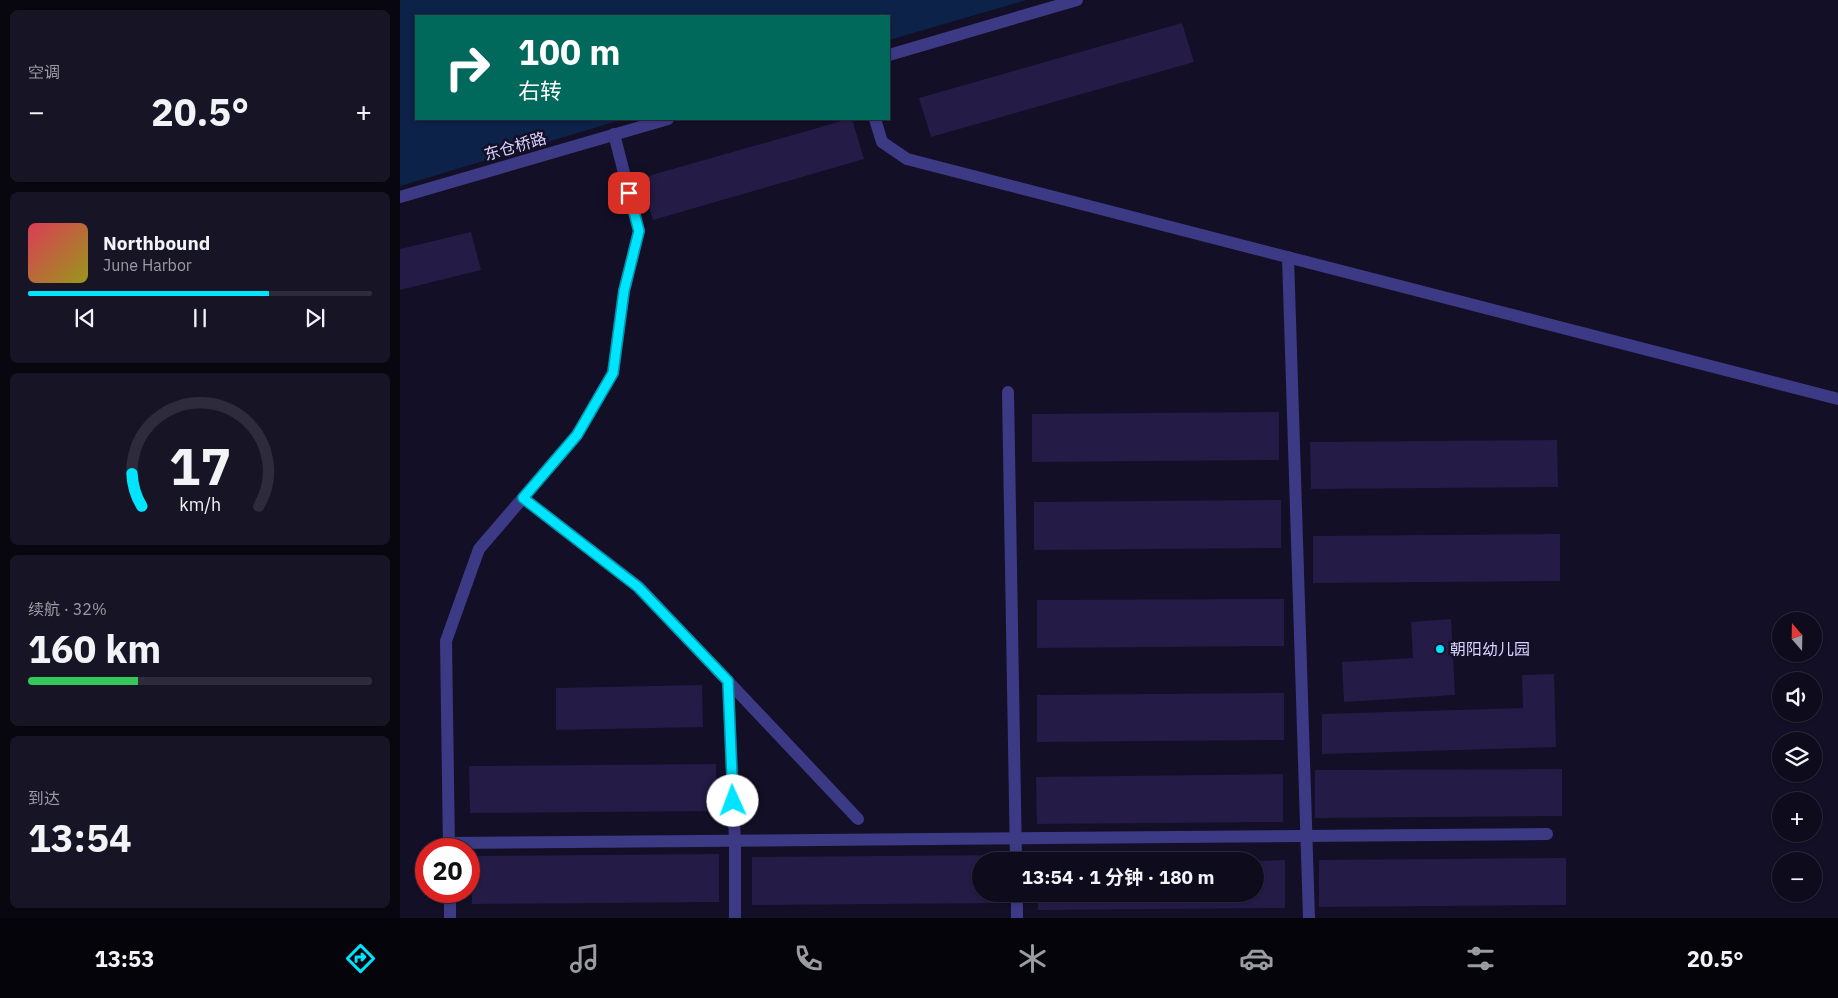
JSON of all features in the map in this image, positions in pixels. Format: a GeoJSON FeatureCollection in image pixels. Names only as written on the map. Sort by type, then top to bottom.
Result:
{"type":"FeatureCollection","features":[{"type":"Feature","properties":{"kind":"lane"},"geometry":{"type":"LineString","coordinates":[[890,55],[1077,0]]}},
{"type":"Feature","properties":{"kind":"lane","name":"东仓桥路"},"geometry":{"type":"LineString","coordinates":[[400,197],[664,120]]}},
{"type":"Feature","properties":{"kind":"lane"},"geometry":{"type":"LineString","coordinates":[[875,120],[882,142],[907,158],[1838,399]]}},
{"type":"Feature","properties":{"kind":"lane"},"geometry":{"type":"LineString","coordinates":[[449,838],[446,641],[479,549],[577,435],[613,373],[624,291],[639,231],[614,134]]}},
{"type":"Feature","properties":{"kind":"lane"},"geometry":{"type":"LineString","coordinates":[[1288,257],[1309,918]]}},
{"type":"Feature","properties":{"kind":"lane"},"geometry":{"type":"LineString","coordinates":[[1008,392],[1016,852]]}},
{"type":"Feature","properties":{"kind":"lane"},"geometry":{"type":"LineString","coordinates":[[523,498],[638,587],[858,819]]}},
{"type":"Feature","properties":{"kind":"lane"},"geometry":{"type":"LineString","coordinates":[[728,681],[735,841],[735,918]]}},
{"type":"Feature","properties":{"kind":"lane"},"geometry":{"type":"LineString","coordinates":[[480,845],[735,841],[1547,834]]}},
{"type":"Feature","properties":{"kind":"lane"},"geometry":{"type":"LineString","coordinates":[[1017,902],[1017,918]]}},
{"type":"Feature","properties":{"kind":"lane"},"geometry":{"type":"LineString","coordinates":[[450,903],[450,918]]}},
{"type":"Feature","properties":{"kind":"water"},"geometry":{"type":"Polygon","coordinates":[[[400,0],[1027,0],[890,40],[890,15],[415,15],[415,120],[621,120],[400,186],[400,0]]]}},
{"type":"Feature","properties":{"kind":"building"},"geometry":{"type":"Polygon","coordinates":[[[1182,23],[1194,62],[931,137],[919,98],[1182,23]]]}},
{"type":"Feature","properties":{"kind":"building"},"geometry":{"type":"Polygon","coordinates":[[[845,120],[852,120],[864,159],[653,220],[641,178],[845,120]]]}},
{"type":"Feature","properties":{"kind":"building"},"geometry":{"type":"Polygon","coordinates":[[[471,232],[481,270],[400,290],[400,249],[471,232]]]}},
{"type":"Feature","properties":{"kind":"building"},"geometry":{"type":"Polygon","coordinates":[[[1279,412],[1279,460],[1032,462],[1032,414],[1279,412]]]}},
{"type":"Feature","properties":{"kind":"building"},"geometry":{"type":"Polygon","coordinates":[[[1557,440],[1558,487],[1311,489],[1310,442],[1557,440]]]}},
{"type":"Feature","properties":{"kind":"building"},"geometry":{"type":"Polygon","coordinates":[[[1281,500],[1281,548],[1034,550],[1034,502],[1281,500]]]}},
{"type":"Feature","properties":{"kind":"building"},"geometry":{"type":"Polygon","coordinates":[[[1560,534],[1560,581],[1313,583],[1313,536],[1560,534]]]}},
{"type":"Feature","properties":{"kind":"building"},"geometry":{"type":"Polygon","coordinates":[[[1284,599],[1284,646],[1037,648],[1037,600],[1284,599]]]}},
{"type":"Feature","properties":{"kind":"building"},"geometry":{"type":"Polygon","coordinates":[[[1451,619],[1455,695],[1344,702],[1342,662],[1413,658],[1411,622],[1451,619]]]}},
{"type":"Feature","properties":{"kind":"building"},"geometry":{"type":"Polygon","coordinates":[[[1554,674],[1556,747],[1322,754],[1322,714],[1523,708],[1522,675],[1554,674]]]}},
{"type":"Feature","properties":{"kind":"building"},"geometry":{"type":"Polygon","coordinates":[[[702,685],[703,727],[556,730],[556,688],[702,685]]]}},
{"type":"Feature","properties":{"kind":"building"},"geometry":{"type":"Polygon","coordinates":[[[1284,693],[1284,740],[1037,742],[1037,695],[1284,693]]]}},
{"type":"Feature","properties":{"kind":"building"},"geometry":{"type":"Polygon","coordinates":[[[716,764],[717,811],[470,813],[469,766],[716,764]]]}},
{"type":"Feature","properties":{"kind":"building"},"geometry":{"type":"Polygon","coordinates":[[[1562,769],[1562,816],[1315,818],[1315,770],[1562,769]]]}},
{"type":"Feature","properties":{"kind":"building"},"geometry":{"type":"Polygon","coordinates":[[[1283,774],[1283,822],[1037,824],[1036,777],[1283,774]]]}},
{"type":"Feature","properties":{"kind":"building"},"geometry":{"type":"Polygon","coordinates":[[[719,854],[719,902],[472,904],[480,903],[480,856],[719,854]]]}},
{"type":"Feature","properties":{"kind":"building"},"geometry":{"type":"Polygon","coordinates":[[[972,855],[972,902],[999,903],[752,905],[752,857],[972,855]]]}},
{"type":"Feature","properties":{"kind":"building"},"geometry":{"type":"Polygon","coordinates":[[[1566,858],[1566,905],[1319,907],[1319,860],[1566,858]]]}},
{"type":"Feature","properties":{"kind":"building"},"geometry":{"type":"Polygon","coordinates":[[[1285,860],[1285,908],[1038,910],[1038,902],[1264,902],[1264,861],[1285,860]]]}},
{"type":"Feature","properties":{"kind":"place","name":"朝阳幼儿园"},"geometry":{"type":"Point","coordinates":[1440,649]}},
{"type":"Feature","properties":{"kind":"route"},"geometry":{"type":"LineString","coordinates":[[629,193],[639,231],[624,291],[613,373],[577,435],[523,498],[638,587],[728,681],[733,801]]}}]}
